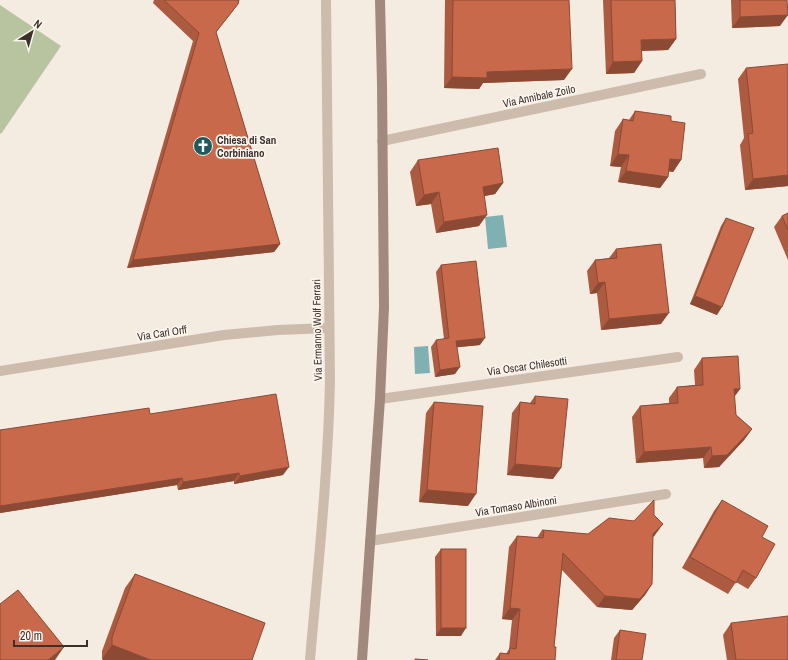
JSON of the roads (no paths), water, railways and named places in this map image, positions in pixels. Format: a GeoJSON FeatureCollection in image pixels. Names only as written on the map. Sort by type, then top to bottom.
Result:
{"type":"FeatureCollection","features":[{"type":"Feature","properties":{"kind":"street","name":"Via Ermanno Wolf Ferrari"},"geometry":{"type":"LineString","coordinates":[[310,660],[328,447],[330,381],[326,0]]}},
{"type":"Feature","properties":{"kind":"street"},"geometry":{"type":"LineString","coordinates":[[362,660],[380,399],[384,307],[380,0]]}},
{"type":"Feature","properties":{"kind":"street","name":"Via Annibale Zoilo"},"geometry":{"type":"LineString","coordinates":[[382,141],[701,74]]}},
{"type":"Feature","properties":{"kind":"street","name":"Via Carl Orff"},"geometry":{"type":"LineString","coordinates":[[0,371],[224,335],[278,330],[329,328]]}},
{"type":"Feature","properties":{"kind":"street","name":"Via Oscar Chilesotti"},"geometry":{"type":"LineString","coordinates":[[380,399],[678,357]]}},
{"type":"Feature","properties":{"kind":"street","name":"Via Tomaso Albinoni"},"geometry":{"type":"LineString","coordinates":[[370,541],[666,494]]}},
{"type":"Feature","properties":{"kind":"water"},"geometry":{"type":"Polygon","coordinates":[[[503,215],[507,247],[488,249],[485,217],[503,215]]]}},
{"type":"Feature","properties":{"kind":"water"},"geometry":{"type":"Polygon","coordinates":[[[428,346],[430,373],[415,374],[414,347],[428,346]]]}},
{"type":"Feature","properties":{"kind":"place","name":"Chiesa di San Corbiniano"},"geometry":{"type":"Point","coordinates":[203,146]}}]}
